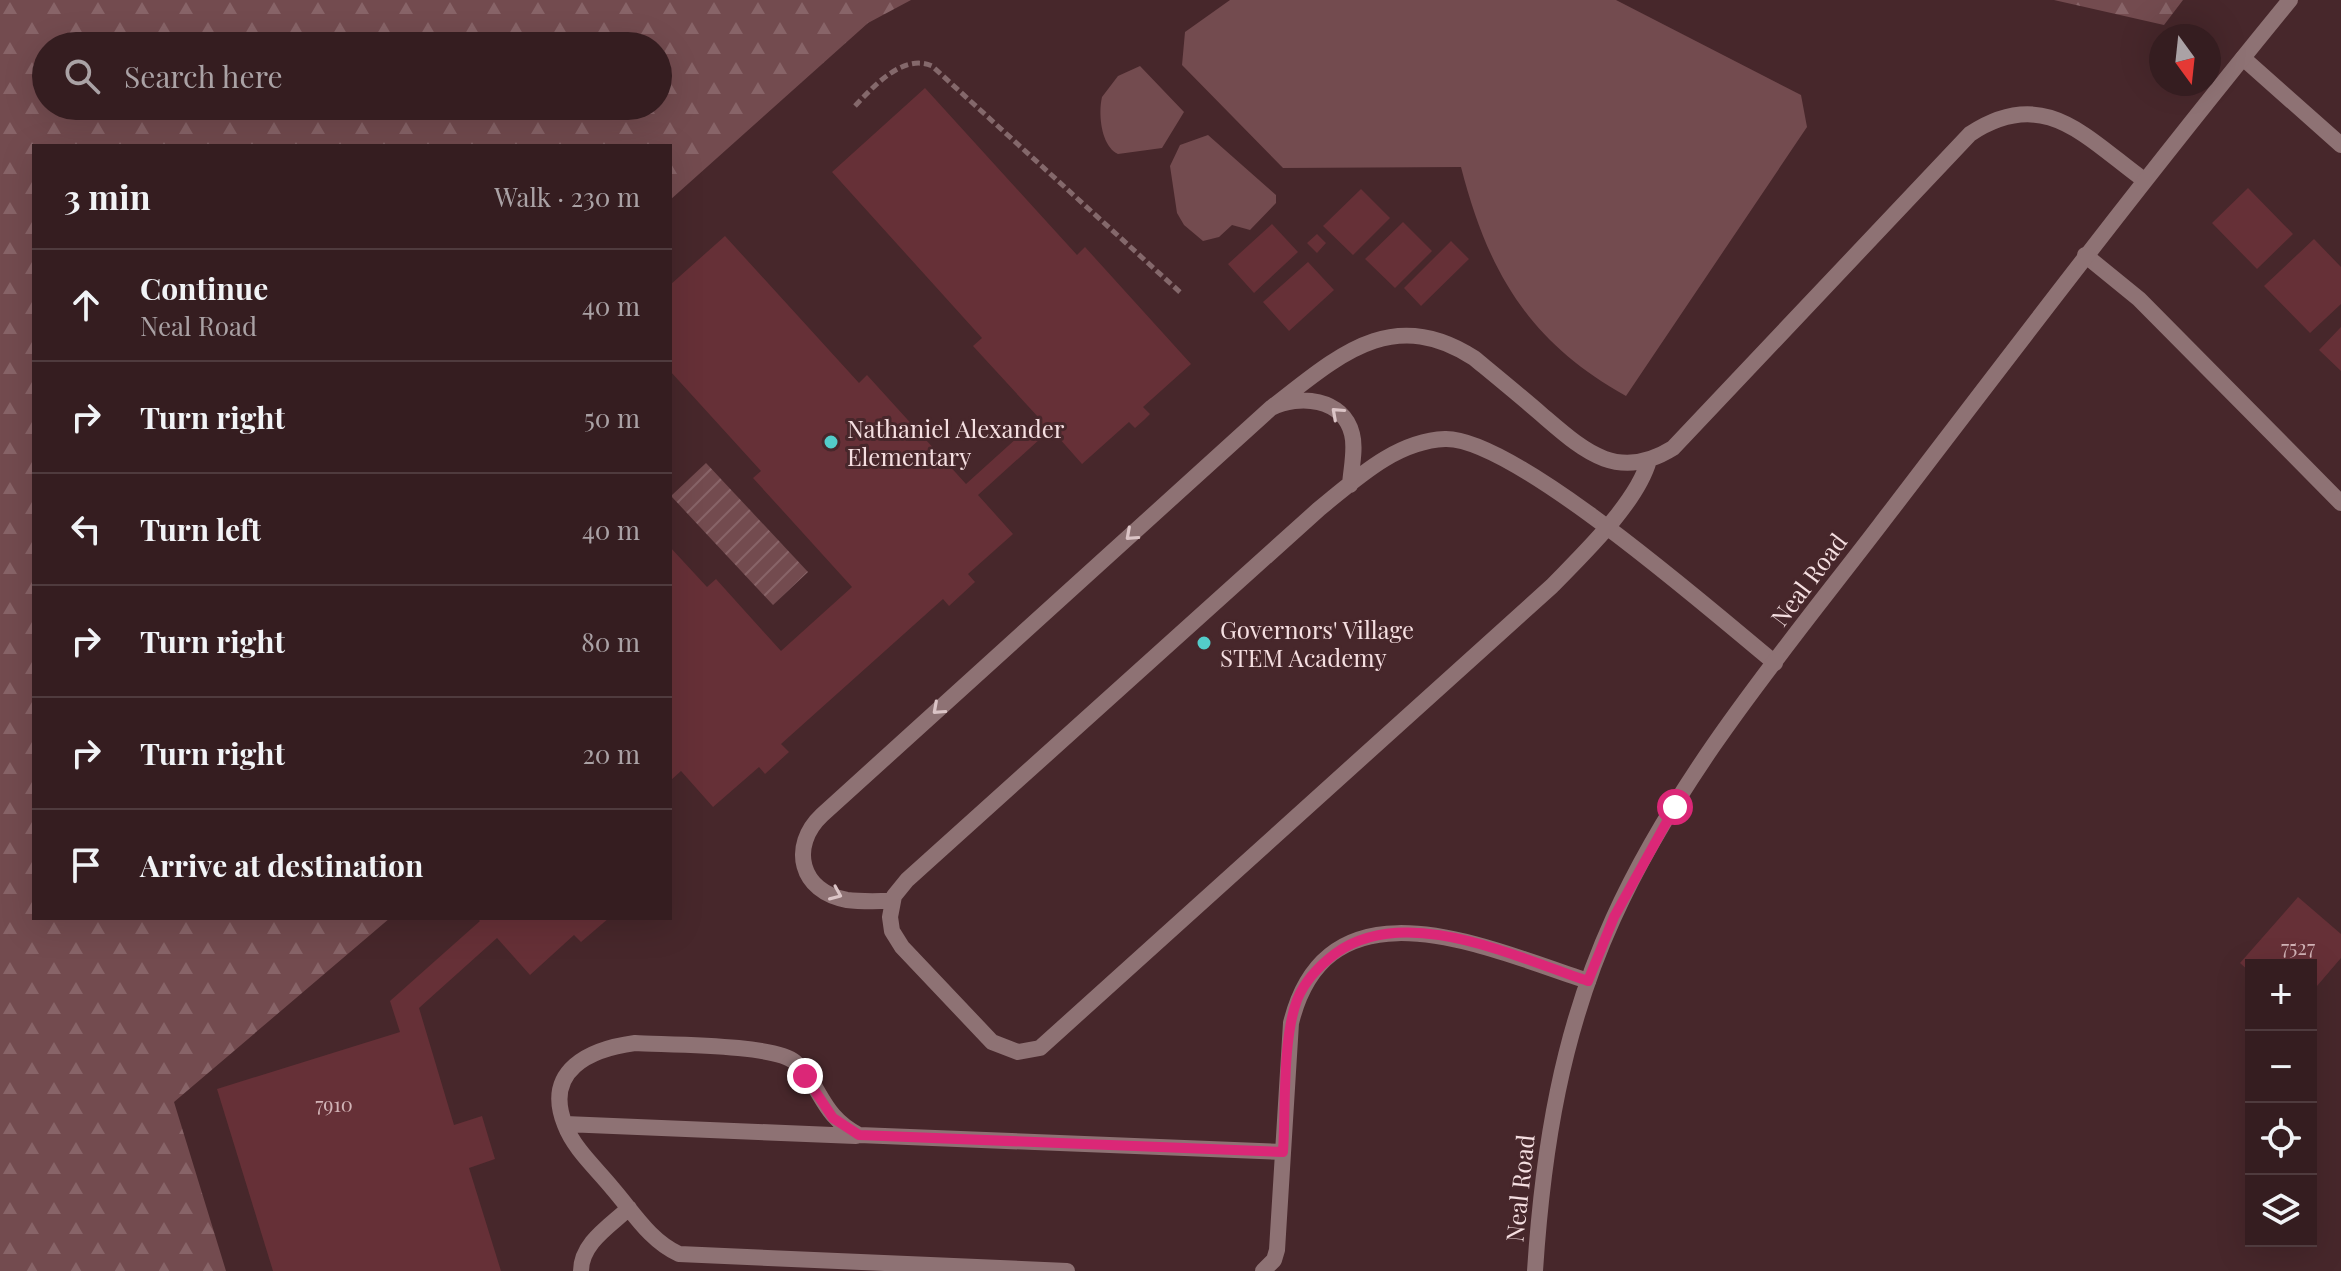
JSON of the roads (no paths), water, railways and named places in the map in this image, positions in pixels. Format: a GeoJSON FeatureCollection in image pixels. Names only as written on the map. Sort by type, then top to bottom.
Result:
{"type":"FeatureCollection","features":[{"type":"Feature","properties":{"kind":"street","name":"Neal Road"},"geometry":{"type":"LineString","coordinates":[[1535,1271],[1560,1067],[1588,981],[1614,917],[1675,807],[1775,663],[2085,255],[2290,0]]}},
{"type":"Feature","properties":{"kind":"street"},"geometry":{"type":"LineString","coordinates":[[2243,58],[2341,145]]}},
{"type":"Feature","properties":{"kind":"street"},"geometry":{"type":"LineString","coordinates":[[892,901],[847,900],[817,885],[806,870],[801,851],[802,842],[812,824],[1271,408],[1361,344],[1388,337],[1423,337],[1456,346],[1592,455],[1619,462],[1649,460],[1673,448],[1970,134],[1981,127],[2016,113],[2045,114],[2072,129],[2144,180]]}},
{"type":"Feature","properties":{"kind":"street"},"geometry":{"type":"LineString","coordinates":[[2085,255],[2139,299],[2341,503]]}},
{"type":"Feature","properties":{"kind":"street"},"geometry":{"type":"LineString","coordinates":[[1271,408],[1306,400],[1326,404],[1340,413],[1353,438],[1350,485]]}},
{"type":"Feature","properties":{"kind":"street"},"geometry":{"type":"LineString","coordinates":[[1649,460],[1639,484],[1605,527],[1552,586],[1040,1048],[1030,1052],[1007,1049],[982,1033],[895,937],[890,917],[892,901],[907,880],[1319,509],[1377,463],[1414,445],[1442,439],[1467,441],[1510,463],[1605,527],[1775,663]]}},
{"type":"Feature","properties":{"kind":"street"},"geometry":{"type":"LineString","coordinates":[[1263,1271],[1274,1260],[1277,1250],[1291,1023],[1297,1001],[1313,974],[1341,949],[1383,934],[1428,932],[1588,981]]}},
{"type":"Feature","properties":{"kind":"street"},"geometry":{"type":"LineString","coordinates":[[878,1137],[859,1135],[833,1118],[797,1063],[772,1051],[635,1043],[598,1051],[571,1067],[563,1080],[560,1096],[565,1124],[576,1145],[665,1248],[692,1257],[1067,1271]]}},
{"type":"Feature","properties":{"kind":"street"},"geometry":{"type":"LineString","coordinates":[[565,1124],[1283,1152]]}},
{"type":"Feature","properties":{"kind":"street"},"geometry":{"type":"LineString","coordinates":[[581,1271],[582,1257],[588,1246],[629,1208]]}},
{"type":"Feature","properties":{"kind":"place","name":"Nathaniel Alexander Elementary"},"geometry":{"type":"Point","coordinates":[831,442]}},
{"type":"Feature","properties":{"kind":"place","name":"Governors' Village STEM Academy"},"geometry":{"type":"Point","coordinates":[1204,643]}}]}
